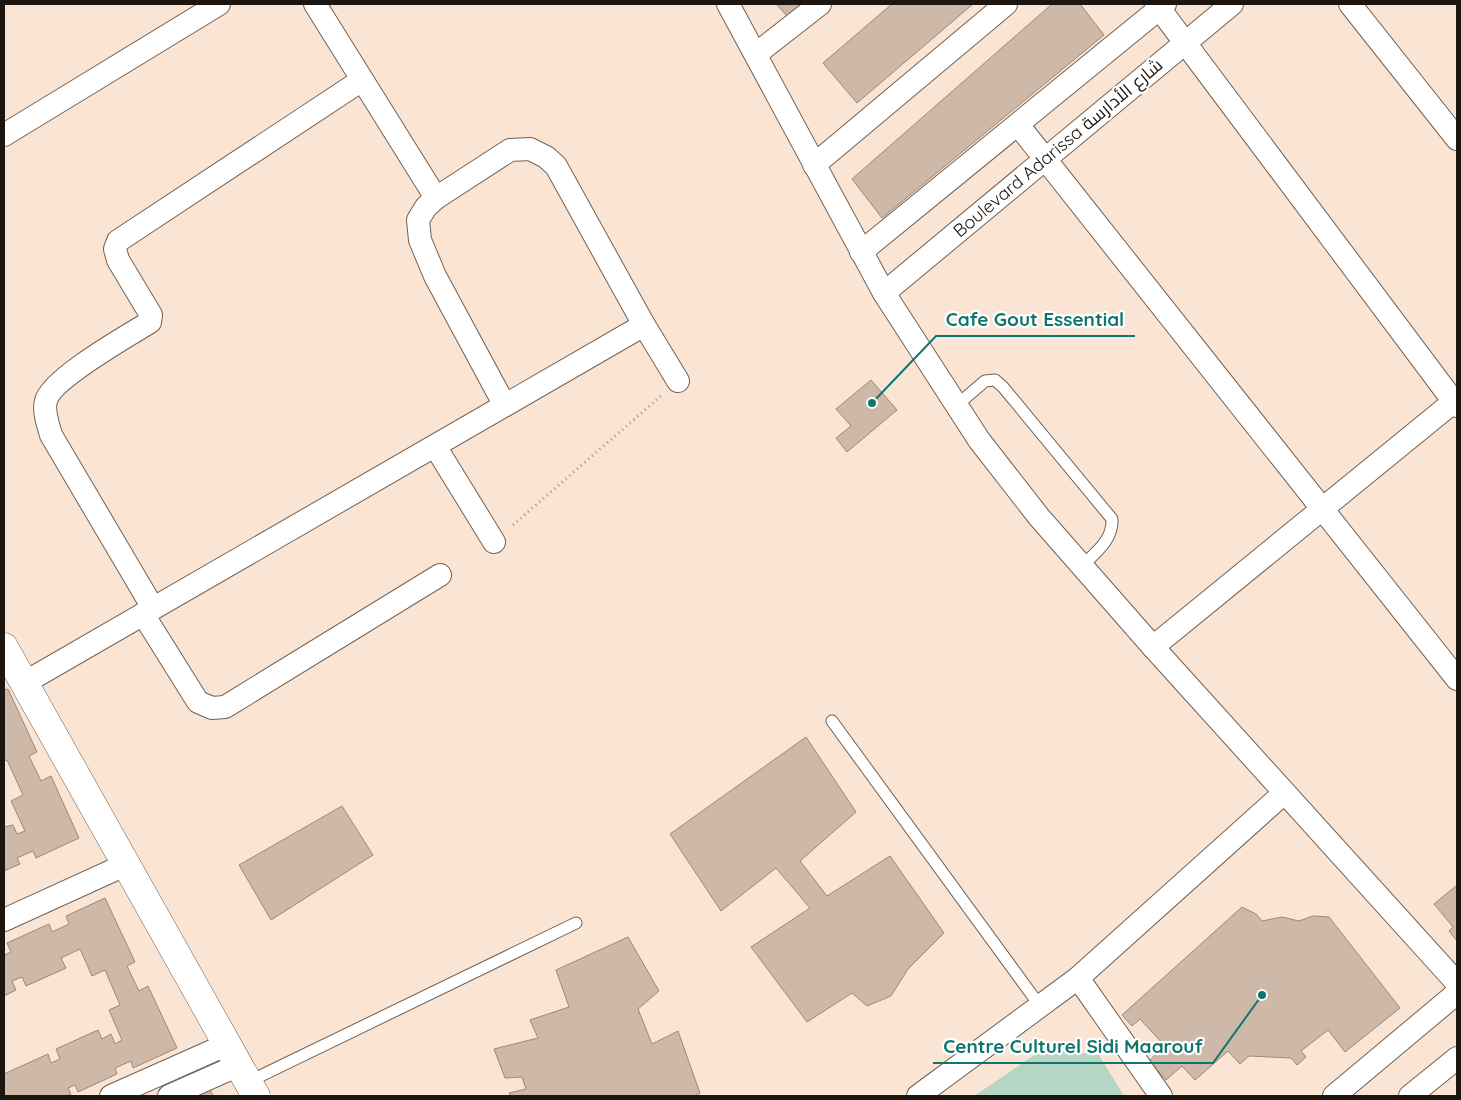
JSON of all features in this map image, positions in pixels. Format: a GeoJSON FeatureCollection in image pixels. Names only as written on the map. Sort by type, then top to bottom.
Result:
{"type":"FeatureCollection","features":[{"type":"Feature","properties":{"kind":"street"},"geometry":{"type":"LineString","coordinates":[[4,135],[218,4]]}},
{"type":"Feature","properties":{"kind":"street"},"geometry":{"type":"LineString","coordinates":[[315,4],[436,198]]}},
{"type":"Feature","properties":{"kind":"street"},"geometry":{"type":"LineString","coordinates":[[728,4],[884,293],[979,440],[1039,518],[1284,793],[1457,983]]}},
{"type":"Feature","properties":{"kind":"street"},"geometry":{"type":"LineString","coordinates":[[756,54],[820,4]]}},
{"type":"Feature","properties":{"kind":"street"},"geometry":{"type":"LineString","coordinates":[[814,164],[1006,4]]}},
{"type":"Feature","properties":{"kind":"street","name":"Boulevard Adarissa شارع الأدارسة"},"geometry":{"type":"LineString","coordinates":[[884,293],[1047,160],[1232,4]]}},
{"type":"Feature","properties":{"kind":"street"},"geometry":{"type":"LineString","coordinates":[[1350,4],[1457,139]]}},
{"type":"Feature","properties":{"kind":"street"},"geometry":{"type":"LineString","coordinates":[[862,252],[1019,126],[1160,5],[1456,402],[1153,647]]}},
{"type":"Feature","properties":{"kind":"street"},"geometry":{"type":"LineString","coordinates":[[362,80],[118,241],[115,249],[118,260],[152,315],[150,322],[70,374],[50,391],[46,401],[46,413],[51,435],[198,702],[212,708],[225,707],[440,575]]}},
{"type":"Feature","properties":{"kind":"street"},"geometry":{"type":"LineString","coordinates":[[1019,126],[1457,679]]}},
{"type":"Feature","properties":{"kind":"street"},"geometry":{"type":"LineString","coordinates":[[504,404],[435,276],[420,240],[418,220],[426,207],[436,198],[510,150],[530,148],[546,157],[564,178],[644,325],[678,382]]}},
{"type":"Feature","properties":{"kind":"street"},"geometry":{"type":"LineString","coordinates":[[24,684],[436,446],[504,404],[644,325]]}},
{"type":"Feature","properties":{"kind":"street"},"geometry":{"type":"LineString","coordinates":[[436,446],[494,542]]}},
{"type":"Feature","properties":{"kind":"street"},"geometry":{"type":"LineString","coordinates":[[6,654],[127,864],[243,1072]]}},
{"type":"Feature","properties":{"kind":"street"},"geometry":{"type":"LineString","coordinates":[[918,1096],[1078,978],[1284,793]]}},
{"type":"Feature","properties":{"kind":"street"},"geometry":{"type":"LineString","coordinates":[[4,920],[127,864]]}},
{"type":"Feature","properties":{"kind":"street"},"geometry":{"type":"LineString","coordinates":[[1078,978],[1161,1096]]}},
{"type":"Feature","properties":{"kind":"street"},"geometry":{"type":"LineString","coordinates":[[1334,1096],[1457,992]]}},
{"type":"Feature","properties":{"kind":"street"},"geometry":{"type":"LineString","coordinates":[[1410,1096],[1457,1058]]}},
{"type":"Feature","properties":{"kind":"street"},"geometry":{"type":"LineString","coordinates":[[111,1096],[243,1072]]}},
{"type":"Feature","properties":{"kind":"street"},"geometry":{"type":"LineString","coordinates":[[170,1096],[243,1072]]}},
{"type":"Feature","properties":{"kind":"lane"},"geometry":{"type":"LineString","coordinates":[[957,405],[985,381],[995,380],[1003,387],[1112,519],[1112,530],[1105,542],[1082,566]]}},
{"type":"Feature","properties":{"kind":"lane"},"geometry":{"type":"LineString","coordinates":[[832,721],[1040,1006]]}},
{"type":"Feature","properties":{"kind":"lane"},"geometry":{"type":"LineString","coordinates":[[243,1072],[576,923]]}},
{"type":"Feature","properties":{"kind":"path"},"geometry":{"type":"LineString","coordinates":[[494,542],[678,382]]}},
{"type":"Feature","properties":{"kind":"green space"},"geometry":{"type":"Polygon","coordinates":[[[1045,1048],[1099,1055],[1124,1096],[974,1096],[1045,1048]]]}},
{"type":"Feature","properties":{"kind":"building"},"geometry":{"type":"Polygon","coordinates":[[[776,4],[804,4],[788,17],[776,4]]]}},
{"type":"Feature","properties":{"kind":"building"},"geometry":{"type":"Polygon","coordinates":[[[892,4],[973,4],[857,103],[823,63],[892,4]]]}},
{"type":"Feature","properties":{"kind":"building"},"geometry":{"type":"Polygon","coordinates":[[[1052,4],[1080,4],[1104,35],[882,218],[852,179],[1052,4]]]}},
{"type":"Feature","properties":{"kind":"building"},"geometry":{"type":"Polygon","coordinates":[[[871,380],[897,410],[847,452],[836,438],[851,426],[836,409],[871,380]]]}},
{"type":"Feature","properties":{"kind":"building"},"geometry":{"type":"Polygon","coordinates":[[[8,689],[37,752],[29,756],[41,781],[51,776],[79,838],[36,858],[33,851],[17,858],[20,864],[4,871],[4,827],[13,825],[17,834],[25,831],[11,801],[23,795],[7,760],[4,761],[4,690],[8,689]]]}},
{"type":"Feature","properties":{"kind":"building"},"geometry":{"type":"Polygon","coordinates":[[[806,737],[856,812],[800,861],[827,896],[890,856],[944,933],[908,969],[891,996],[867,1006],[852,993],[807,1022],[751,947],[810,908],[776,868],[721,911],[670,834],[806,737]]]}},
{"type":"Feature","properties":{"kind":"building"},"geometry":{"type":"Polygon","coordinates":[[[342,806],[373,855],[271,920],[239,865],[342,806]]]}},
{"type":"Feature","properties":{"kind":"building"},"geometry":{"type":"Polygon","coordinates":[[[1457,885],[1457,941],[1449,931],[1453,927],[1434,904],[1457,885]]]}},
{"type":"Feature","properties":{"kind":"building"},"geometry":{"type":"Polygon","coordinates":[[[105,898],[135,962],[127,966],[139,991],[148,986],[177,1048],[133,1068],[131,1061],[115,1068],[117,1074],[78,1092],[75,1085],[68,1088],[71,1094],[66,1096],[4,1096],[4,1074],[48,1054],[51,1063],[60,1059],[56,1049],[98,1030],[102,1039],[111,1034],[115,1044],[122,1040],[109,1010],[120,1005],[105,970],[92,976],[80,949],[61,958],[66,968],[26,986],[22,977],[12,981],[16,990],[4,996],[4,953],[5,955],[11,952],[7,943],[49,924],[52,932],[69,924],[66,916],[105,898]]]}},
{"type":"Feature","properties":{"kind":"building"},"geometry":{"type":"Polygon","coordinates":[[[1242,907],[1256,914],[1262,921],[1282,917],[1299,921],[1313,916],[1329,917],[1400,1008],[1345,1052],[1328,1030],[1301,1051],[1306,1057],[1297,1065],[1291,1058],[1249,1056],[1240,1064],[1228,1051],[1195,1080],[1182,1066],[1166,1080],[1149,1061],[1165,1046],[1140,1019],[1132,1026],[1122,1015],[1242,907]]]}},
{"type":"Feature","properties":{"kind":"building"},"geometry":{"type":"Polygon","coordinates":[[[628,937],[659,991],[638,1009],[652,1044],[678,1031],[700,1093],[694,1096],[511,1096],[509,1093],[526,1089],[522,1077],[505,1078],[494,1049],[538,1038],[530,1020],[569,1007],[556,970],[628,937]]]}},
{"type":"Feature","properties":{"kind":"building"},"geometry":{"type":"Polygon","coordinates":[[[207,1082],[213,1096],[175,1096],[207,1082]]]}},
{"type":"Feature","properties":{"kind":"place","name":"Cafe Gout Essential"},"geometry":{"type":"Point","coordinates":[872,403]}},
{"type":"Feature","properties":{"kind":"place","name":"Centre Culturel Sidi Maarouf"},"geometry":{"type":"Point","coordinates":[1262,995]}}]}
